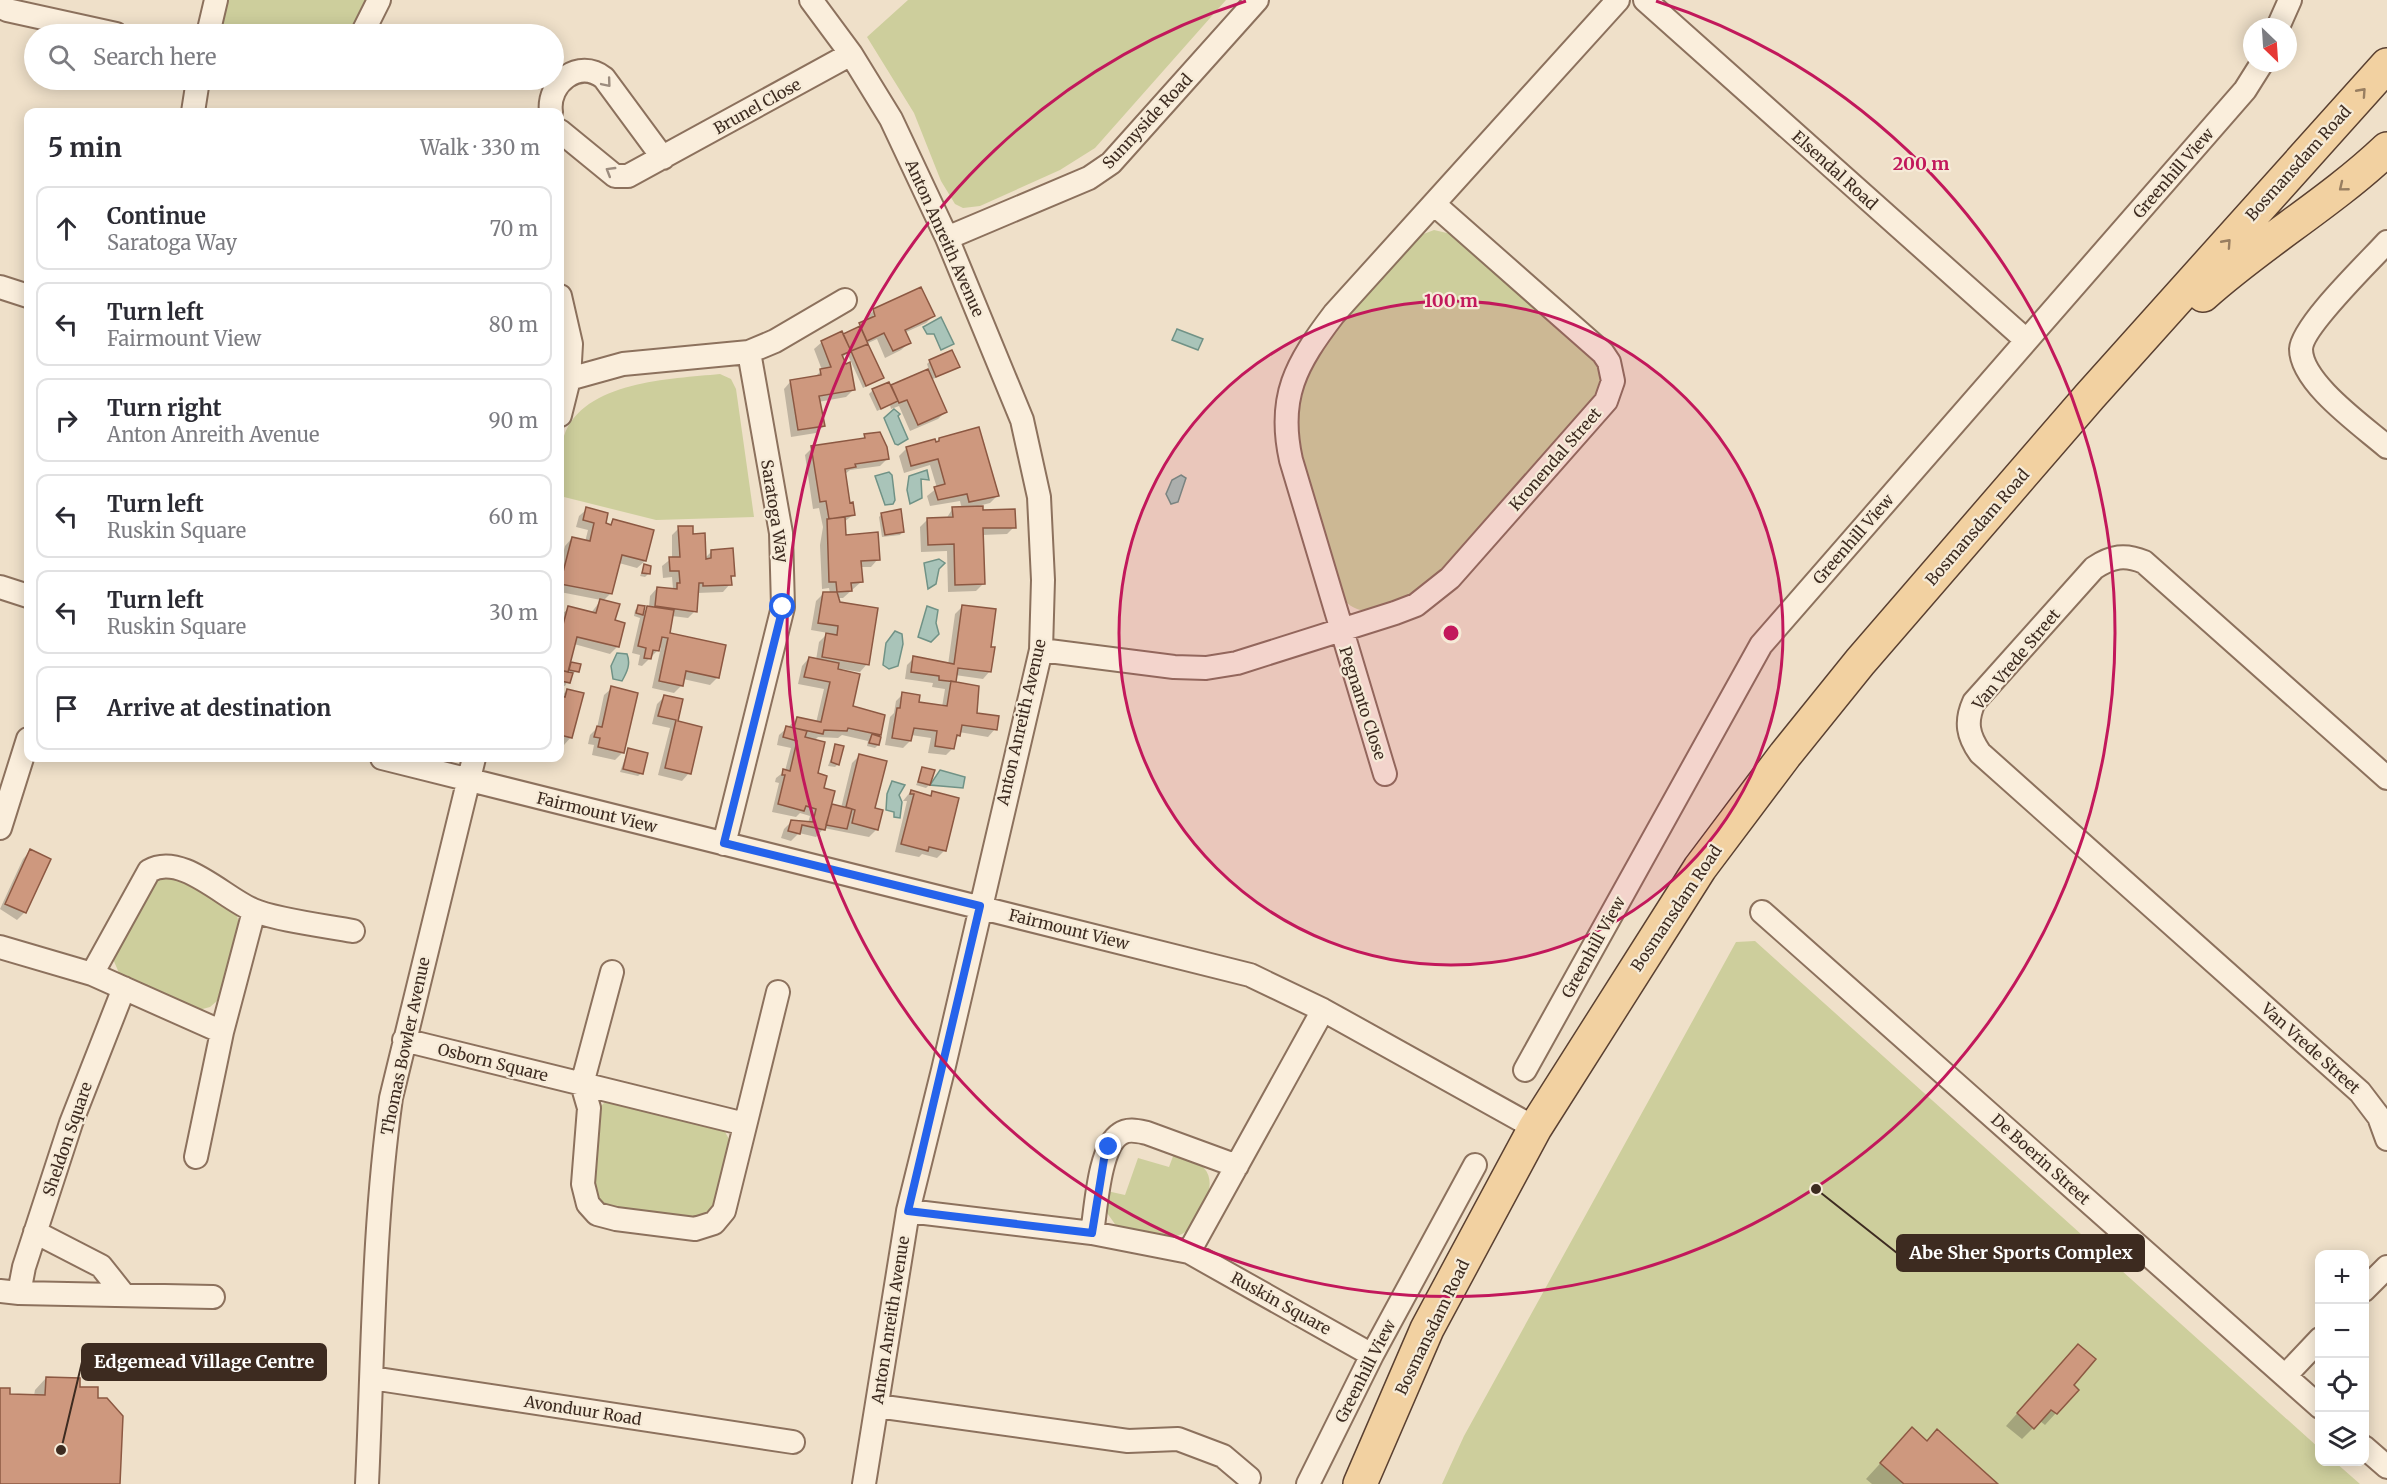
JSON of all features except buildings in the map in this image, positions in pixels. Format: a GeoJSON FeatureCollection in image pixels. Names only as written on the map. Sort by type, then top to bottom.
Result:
{"type":"FeatureCollection","features":[{"type":"Feature","properties":{"kind":"main road","name":"Bosmansdam Road"},"geometry":{"type":"LineString","coordinates":[[1360,1484],[1427,1329],[1535,1128],[1700,868],[1785,755],[1860,662],[2090,396],[2387,65]]}},
{"type":"Feature","properties":{"kind":"main road","name":"Bosmansdam Road"},"geometry":{"type":"LineString","coordinates":[[2090,396],[2226,275],[2316,208],[2387,148]]}},
{"type":"Feature","properties":{"kind":"street"},"geometry":{"type":"LineString","coordinates":[[210,24],[216,0]]}},
{"type":"Feature","properties":{"kind":"street"},"geometry":{"type":"LineString","coordinates":[[367,24],[379,0]]}},
{"type":"Feature","properties":{"kind":"street","name":"Anton Anreith Avenue"},"geometry":{"type":"LineString","coordinates":[[811,0],[851,54],[891,118],[947,238],[1022,420],[1039,497],[1043,580],[1041,650],[908,1211],[864,1484]]}},
{"type":"Feature","properties":{"kind":"street","name":"Sunnyside Road"},"geometry":{"type":"LineString","coordinates":[[947,238],[1089,178],[1111,163],[1257,0]]}},
{"type":"Feature","properties":{"kind":"street"},"geometry":{"type":"LineString","coordinates":[[1340,631],[1285,433],[1286,407],[1292,382],[1317,337],[1334,314],[1618,0]]}},
{"type":"Feature","properties":{"kind":"street","name":"Elsendal Road"},"geometry":{"type":"LineString","coordinates":[[1645,0],[2026,340]]}},
{"type":"Feature","properties":{"kind":"street"},"geometry":{"type":"LineString","coordinates":[[2282,18],[2290,0]]}},
{"type":"Feature","properties":{"kind":"street"},"geometry":{"type":"LineString","coordinates":[[0,6],[7,10],[71,24]]}},
{"type":"Feature","properties":{"kind":"street","name":"Brunel Close"},"geometry":{"type":"LineString","coordinates":[[564,134],[615,176],[635,173],[851,54]]}},
{"type":"Feature","properties":{"kind":"street"},"geometry":{"type":"LineString","coordinates":[[564,79],[579,70],[596,72],[604,78],[663,158]]}},
{"type":"Feature","properties":{"kind":"street","name":"Greenhill View"},"geometry":{"type":"LineString","coordinates":[[1525,1070],[1761,645],[2246,90],[2257,72]]}},
{"type":"Feature","properties":{"kind":"street"},"geometry":{"type":"LineString","coordinates":[[194,108],[196,90]]}},
{"type":"Feature","properties":{"kind":"street"},"geometry":{"type":"LineString","coordinates":[[550,108],[549,103],[556,90]]}},
{"type":"Feature","properties":{"kind":"street","name":"Kronendal Street"},"geometry":{"type":"LineString","coordinates":[[1041,650],[1174,667],[1206,668],[1237,663],[1340,631],[1416,604],[1450,578],[1606,401],[1612,388],[1612,372],[1603,353],[1434,204]]}},
{"type":"Feature","properties":{"kind":"street"},"geometry":{"type":"LineString","coordinates":[[2387,242],[2308,329],[2301,349],[2304,360],[2322,390],[2387,447]]}},
{"type":"Feature","properties":{"kind":"street"},"geometry":{"type":"LineString","coordinates":[[0,287],[24,295]]}},
{"type":"Feature","properties":{"kind":"street"},"geometry":{"type":"LineString","coordinates":[[568,379],[623,364],[749,352],[775,341],[845,300]]}},
{"type":"Feature","properties":{"kind":"street"},"geometry":{"type":"LineString","coordinates":[[564,312],[570,336],[568,379],[564,397]]}},
{"type":"Feature","properties":{"kind":"street","name":"Saratoga Way"},"geometry":{"type":"LineString","coordinates":[[724,843],[783,607],[781,533],[749,352]]}},
{"type":"Feature","properties":{"kind":"street","name":"Van Vrede Street"},"geometry":{"type":"LineString","coordinates":[[2387,778],[2144,562],[2131,556],[2112,558],[2094,568],[1974,702],[1968,722],[1969,734],[1980,753],[2360,1092],[2379,1117],[2387,1139]]}},
{"type":"Feature","properties":{"kind":"street"},"geometry":{"type":"LineString","coordinates":[[0,587],[24,595]]}},
{"type":"Feature","properties":{"kind":"street","name":"Pegnanto Close"},"geometry":{"type":"LineString","coordinates":[[1340,631],[1385,774]]}},
{"type":"Feature","properties":{"kind":"street"},"geometry":{"type":"LineString","coordinates":[[2,818],[24,751]]}},
{"type":"Feature","properties":{"kind":"street","name":"Fairmount View"},"geometry":{"type":"LineString","coordinates":[[398,762],[1250,975],[1323,1010],[1535,1128]]}},
{"type":"Feature","properties":{"kind":"street","name":"Thomas Bowler Avenue"},"geometry":{"type":"LineString","coordinates":[[367,1484],[384,1149],[391,1098],[473,762]]}},
{"type":"Feature","properties":{"kind":"street"},"geometry":{"type":"LineString","coordinates":[[92,974],[135,893],[149,871],[155,867],[180,867],[254,911],[353,932]]}},
{"type":"Feature","properties":{"kind":"street"},"geometry":{"type":"LineString","coordinates":[[196,1157],[222,1032],[254,911]]}},
{"type":"Feature","properties":{"kind":"street","name":"De Boerin Street"},"geometry":{"type":"LineString","coordinates":[[1762,912],[2315,1403]]}},
{"type":"Feature","properties":{"kind":"street"},"geometry":{"type":"LineString","coordinates":[[0,947],[92,974],[222,1032]]}},
{"type":"Feature","properties":{"kind":"street"},"geometry":{"type":"LineString","coordinates":[[612,972],[582,1084],[588,1108],[585,1196],[592,1210],[616,1219],[695,1229],[714,1223],[724,1211],[778,992]]}},
{"type":"Feature","properties":{"kind":"street","name":"Sheldon Square"},"geometry":{"type":"LineString","coordinates":[[124,988],[70,1123],[35,1232],[9,1292],[213,1297]]}},
{"type":"Feature","properties":{"kind":"street"},"geometry":{"type":"LineString","coordinates":[[1189,1252],[1323,1010]]}},
{"type":"Feature","properties":{"kind":"street","name":"Osborn Square"},"geometry":{"type":"LineString","coordinates":[[404,1040],[745,1124]]}},
{"type":"Feature","properties":{"kind":"street"},"geometry":{"type":"LineString","coordinates":[[1092,1233],[1104,1159],[1109,1147],[1120,1134],[1136,1130],[1147,1133],[1237,1166]]}},
{"type":"Feature","properties":{"kind":"street","name":"Greenhill View"},"geometry":{"type":"LineString","coordinates":[[1308,1484],[1372,1355],[1475,1165]]}},
{"type":"Feature","properties":{"kind":"street","name":"Ruskin Square"},"geometry":{"type":"LineString","coordinates":[[908,1211],[1092,1233],[1189,1252],[1372,1355]]}},
{"type":"Feature","properties":{"kind":"street"},"geometry":{"type":"LineString","coordinates":[[35,1232],[101,1266],[124,1295]]}},
{"type":"Feature","properties":{"kind":"street"},"geometry":{"type":"LineString","coordinates":[[2369,1285],[2387,1267]]}},
{"type":"Feature","properties":{"kind":"street"},"geometry":{"type":"LineString","coordinates":[[2285,1376],[2315,1343]]}},
{"type":"Feature","properties":{"kind":"street","name":"Avonduur Road"},"geometry":{"type":"LineString","coordinates":[[372,1378],[793,1442]]}},
{"type":"Feature","properties":{"kind":"street"},"geometry":{"type":"LineString","coordinates":[[877,1406],[1128,1441],[1178,1439],[1223,1456],[1249,1478]]}},
{"type":"Feature","properties":{"kind":"street"},"geometry":{"type":"LineString","coordinates":[[2369,1451],[2387,1467]]}},
{"type":"Feature","properties":{"kind":"green space"},"geometry":{"type":"Polygon","coordinates":[[[228,0],[369,0],[356,24],[223,24],[228,0]]]}},
{"type":"Feature","properties":{"kind":"green space"},"geometry":{"type":"Polygon","coordinates":[[[908,0],[1226,0],[1095,148],[1060,170],[980,206],[963,208],[955,204],[941,181],[914,113],[867,37],[908,0]]]}},
{"type":"Feature","properties":{"kind":"green space"},"geometry":{"type":"Polygon","coordinates":[[[1434,230],[1451,234],[1596,362],[1603,378],[1598,395],[1424,588],[1382,609],[1360,610],[1350,606],[1342,597],[1297,445],[1297,406],[1307,373],[1328,339],[1421,235],[1434,230]]]}},
{"type":"Feature","properties":{"kind":"green space"},"geometry":{"type":"Polygon","coordinates":[[[720,374],[731,379],[736,389],[754,517],[656,520],[564,497],[564,436],[574,418],[590,404],[609,394],[631,386],[720,374]]]}},
{"type":"Feature","properties":{"kind":"green space"},"geometry":{"type":"Polygon","coordinates":[[[175,876],[236,911],[240,929],[217,1001],[210,1007],[195,1011],[126,978],[119,973],[113,959],[156,880],[175,876]]]}},
{"type":"Feature","properties":{"kind":"green space"},"geometry":{"type":"Polygon","coordinates":[[[1755,941],[2315,1444],[2315,1466],[2340,1466],[2360,1484],[1442,1484],[1464,1436],[1736,942],[1755,941]]]}},
{"type":"Feature","properties":{"kind":"green space"},"geometry":{"type":"Polygon","coordinates":[[[611,1100],[724,1130],[730,1141],[716,1204],[702,1219],[606,1208],[599,1201],[595,1191],[592,1163],[596,1111],[605,1102],[611,1100]]]}},
{"type":"Feature","properties":{"kind":"green space"},"geometry":{"type":"Polygon","coordinates":[[[1175,1151],[1201,1165],[1210,1183],[1206,1200],[1187,1231],[1171,1237],[1162,1237],[1117,1227],[1105,1210],[1107,1191],[1125,1195],[1138,1158],[1169,1167],[1175,1151]]]}},
{"type":"Feature","properties":{"kind":"shaded area"},"geometry":{"type":"Polygon","coordinates":[[[941,317],[954,344],[941,350],[934,334],[927,334],[923,327],[941,317]]]}},
{"type":"Feature","properties":{"kind":"shaded area"},"geometry":{"type":"Polygon","coordinates":[[[1177,329],[1203,339],[1198,350],[1172,340],[1177,329]]]}},
{"type":"Feature","properties":{"kind":"shaded area"},"geometry":{"type":"Polygon","coordinates":[[[894,409],[900,414],[898,416],[908,439],[898,445],[895,444],[884,418],[894,409]]]}},
{"type":"Feature","properties":{"kind":"shaded area"},"geometry":{"type":"Polygon","coordinates":[[[927,470],[929,480],[921,479],[922,498],[910,504],[907,490],[909,476],[927,470]]]}},
{"type":"Feature","properties":{"kind":"shaded area"},"geometry":{"type":"Polygon","coordinates":[[[889,472],[892,475],[895,500],[893,504],[885,505],[875,476],[889,472]]]}},
{"type":"Feature","properties":{"kind":"shaded area"},"geometry":{"type":"Polygon","coordinates":[[[1181,475],[1186,478],[1178,502],[1171,504],[1166,494],[1172,480],[1181,475]]]}},
{"type":"Feature","properties":{"kind":"shaded area"},"geometry":{"type":"Polygon","coordinates":[[[939,559],[945,563],[939,569],[936,584],[928,589],[924,563],[939,559]]]}},
{"type":"Feature","properties":{"kind":"shaded area"},"geometry":{"type":"Polygon","coordinates":[[[927,606],[938,610],[936,623],[939,634],[931,642],[918,637],[927,606]]]}},
{"type":"Feature","properties":{"kind":"shaded area"},"geometry":{"type":"Polygon","coordinates":[[[895,631],[902,634],[903,644],[898,666],[889,669],[883,665],[886,643],[895,631]]]}},
{"type":"Feature","properties":{"kind":"shaded area"},"geometry":{"type":"Polygon","coordinates":[[[617,653],[627,654],[629,661],[622,681],[613,679],[611,666],[617,653]]]}},
{"type":"Feature","properties":{"kind":"shaded area"},"geometry":{"type":"Polygon","coordinates":[[[940,770],[965,777],[963,788],[930,785],[940,770]]]}},
{"type":"Feature","properties":{"kind":"shaded area"},"geometry":{"type":"Polygon","coordinates":[[[892,781],[905,785],[899,795],[902,802],[900,818],[894,817],[894,812],[886,810],[887,794],[892,781]]]}},
{"type":"Feature","properties":{"kind":"place","name":"Abe Sher Sports Complex"},"geometry":{"type":"Point","coordinates":[1816,1189]}},
{"type":"Feature","properties":{"kind":"place","name":"Edgemead Village Centre"},"geometry":{"type":"Point","coordinates":[61,1450]}},
{"type":"Feature","properties":{"kind":"route"},"geometry":{"type":"LineString","coordinates":[[783,607],[724,843],[980,906],[908,1211],[1092,1233],[1104,1159],[1109,1147]]}}]}
